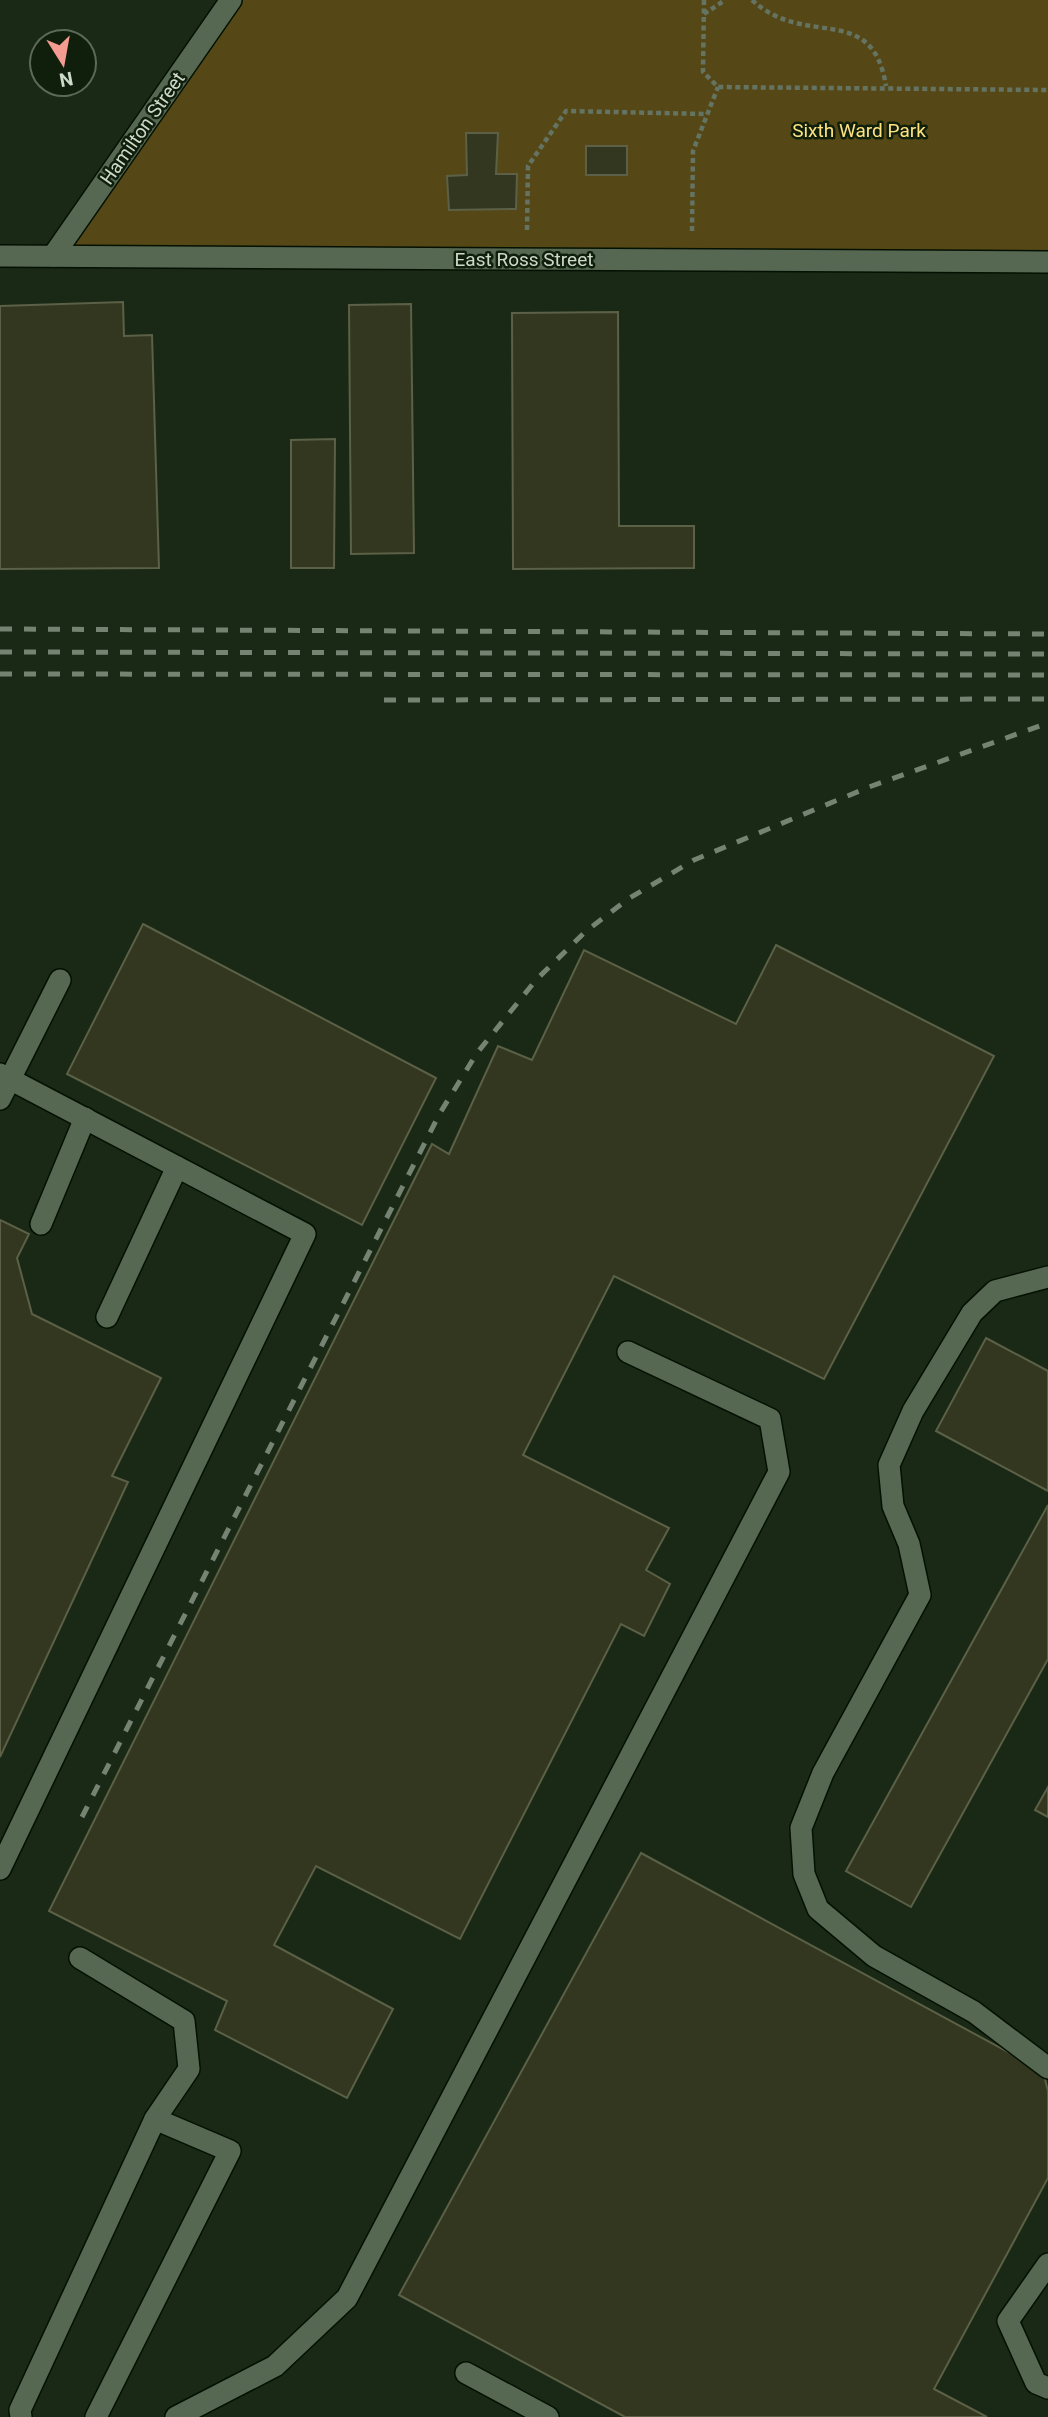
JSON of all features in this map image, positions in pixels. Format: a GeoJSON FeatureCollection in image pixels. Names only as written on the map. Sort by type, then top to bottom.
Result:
{"type":"FeatureCollection","features":[{"type":"Feature","properties":{"kind":"street","name":"Hamilton Street"},"geometry":{"type":"LineString","coordinates":[[53,256],[231,0]]}},
{"type":"Feature","properties":{"kind":"street","name":"East Ross Street"},"geometry":{"type":"LineString","coordinates":[[0,256],[1048,262]]}},
{"type":"Feature","properties":{"kind":"street"},"geometry":{"type":"LineString","coordinates":[[0,1099],[5,1077],[60,980]]}},
{"type":"Feature","properties":{"kind":"street"},"geometry":{"type":"LineString","coordinates":[[0,1869],[305,1234],[5,1077]]}},
{"type":"Feature","properties":{"kind":"street"},"geometry":{"type":"LineString","coordinates":[[41,1224],[85,1118]]}},
{"type":"Feature","properties":{"kind":"street"},"geometry":{"type":"LineString","coordinates":[[107,1317],[177,1167]]}},
{"type":"Feature","properties":{"kind":"street"},"geometry":{"type":"LineString","coordinates":[[1048,1276],[995,1290],[972,1313],[913,1411],[890,1465],[893,1506],[909,1544],[920,1595],[823,1773],[801,1828],[804,1874],[818,1909],[874,1956],[974,2012],[1048,2068]]}},
{"type":"Feature","properties":{"kind":"street"},"geometry":{"type":"LineString","coordinates":[[176,2417],[275,2367],[347,2298],[779,1472],[770,1419],[628,1352]]}},
{"type":"Feature","properties":{"kind":"street"},"geometry":{"type":"LineString","coordinates":[[21,2417],[20,2410],[155,2119],[190,2069],[184,2021],[80,1958]]}},
{"type":"Feature","properties":{"kind":"street"},"geometry":{"type":"LineString","coordinates":[[96,2417],[230,2151],[155,2119]]}},
{"type":"Feature","properties":{"kind":"street"},"geometry":{"type":"LineString","coordinates":[[1048,2264],[1008,2321],[1036,2383],[1048,2388]]}},
{"type":"Feature","properties":{"kind":"street"},"geometry":{"type":"LineString","coordinates":[[466,2372],[548,2417]]}},
{"type":"Feature","properties":{"kind":"path"},"geometry":{"type":"LineString","coordinates":[[704,0],[703,72],[718,87],[886,86],[1048,90]]}},
{"type":"Feature","properties":{"kind":"path"},"geometry":{"type":"LineString","coordinates":[[704,13],[725,0]]}},
{"type":"Feature","properties":{"kind":"path"},"geometry":{"type":"LineString","coordinates":[[752,0],[778,18],[802,24],[847,26],[866,37],[876,47],[886,86]]}},
{"type":"Feature","properties":{"kind":"path"},"geometry":{"type":"LineString","coordinates":[[691,260],[692,151],[718,87]]}},
{"type":"Feature","properties":{"kind":"path"},"geometry":{"type":"LineString","coordinates":[[526,259],[528,166],[565,111],[707,114]]}},
{"type":"Feature","properties":{"kind":"green space","name":"Sixth Ward Park"},"geometry":{"type":"Polygon","coordinates":[[[231,0],[1048,0],[1048,262],[53,256],[231,0]]]}},
{"type":"Feature","properties":{"kind":"building"},"geometry":{"type":"Polygon","coordinates":[[[466,133],[498,133],[496,174],[517,174],[516,209],[449,210],[447,176],[467,175],[466,133]]]}},
{"type":"Feature","properties":{"kind":"building"},"geometry":{"type":"Polygon","coordinates":[[[586,146],[627,146],[627,175],[586,175],[586,146]]]}},
{"type":"Feature","properties":{"kind":"building"},"geometry":{"type":"Polygon","coordinates":[[[123,302],[124,336],[152,335],[159,568],[0,569],[0,306],[123,302]]]}},
{"type":"Feature","properties":{"kind":"building"},"geometry":{"type":"Polygon","coordinates":[[[411,304],[414,553],[351,554],[349,305],[411,304]]]}},
{"type":"Feature","properties":{"kind":"building"},"geometry":{"type":"Polygon","coordinates":[[[618,312],[619,526],[694,526],[694,568],[513,569],[512,313],[618,312]]]}},
{"type":"Feature","properties":{"kind":"building"},"geometry":{"type":"Polygon","coordinates":[[[335,439],[334,568],[291,568],[291,440],[335,439]]]}},
{"type":"Feature","properties":{"kind":"building"},"geometry":{"type":"Polygon","coordinates":[[[143,924],[436,1078],[362,1225],[67,1074],[143,924]]]}},
{"type":"Feature","properties":{"kind":"building"},"geometry":{"type":"Polygon","coordinates":[[[776,945],[994,1056],[824,1379],[614,1276],[523,1455],[669,1528],[646,1570],[670,1584],[644,1636],[621,1624],[460,1939],[316,1866],[274,1945],[393,2009],[347,2098],[215,2030],[227,2001],[49,1911],[432,1144],[449,1154],[498,1046],[532,1060],[584,950],[736,1024],[776,945]]]}},
{"type":"Feature","properties":{"kind":"building"},"geometry":{"type":"Polygon","coordinates":[[[0,1220],[29,1234],[17,1258],[32,1314],[161,1378],[112,1476],[128,1482],[0,1757],[0,1220]]]}},
{"type":"Feature","properties":{"kind":"building"},"geometry":{"type":"Polygon","coordinates":[[[986,1338],[1048,1371],[1048,1491],[936,1431],[986,1338]]]}},
{"type":"Feature","properties":{"kind":"building"},"geometry":{"type":"Polygon","coordinates":[[[1048,1505],[1048,1659],[911,1907],[846,1871],[1048,1505]]]}},
{"type":"Feature","properties":{"kind":"building"},"geometry":{"type":"Polygon","coordinates":[[[1048,1787],[1048,1817],[1035,1810],[1048,1787]]]}},
{"type":"Feature","properties":{"kind":"building"},"geometry":{"type":"Polygon","coordinates":[[[641,1853],[1043,2071],[1048,2091],[1048,2178],[934,2389],[987,2417],[625,2417],[399,2295],[641,1853]]]}},
{"type":"Feature","properties":{"kind":"railway"},"geometry":{"type":"LineString","coordinates":[[0,629],[1048,634]]}},
{"type":"Feature","properties":{"kind":"railway"},"geometry":{"type":"LineString","coordinates":[[0,652],[1048,654]]}},
{"type":"Feature","properties":{"kind":"railway"},"geometry":{"type":"LineString","coordinates":[[0,674],[1048,675]]}},
{"type":"Feature","properties":{"kind":"railway"},"geometry":{"type":"LineString","coordinates":[[384,700],[1048,699]]}},
{"type":"Feature","properties":{"kind":"railway"},"geometry":{"type":"LineString","coordinates":[[82,1817],[440,1113],[477,1053],[536,980],[585,932],[628,899],[694,860],[869,787],[1048,723]]}}]}
